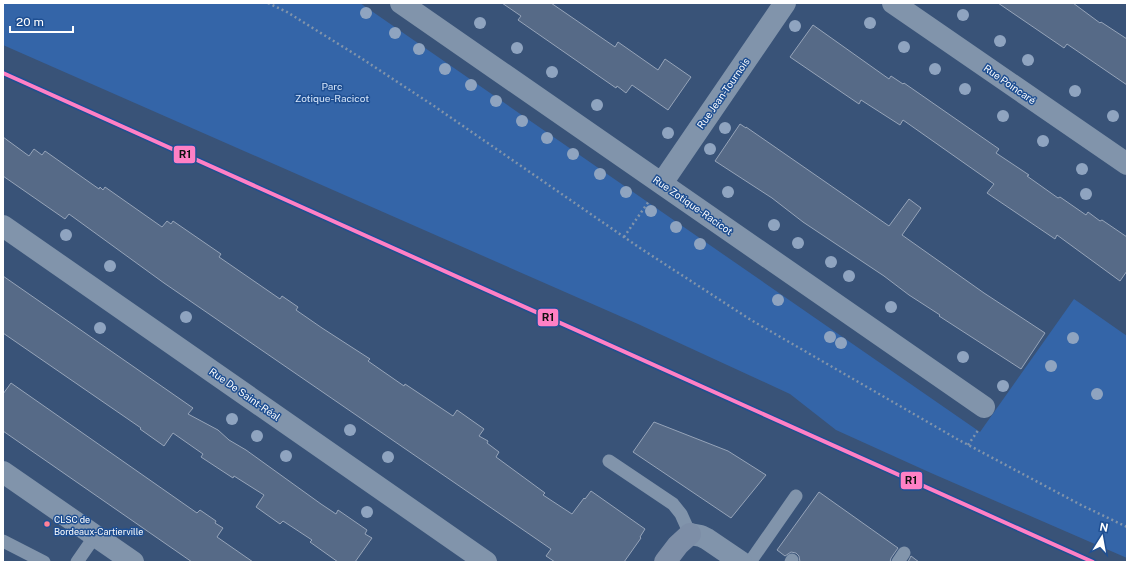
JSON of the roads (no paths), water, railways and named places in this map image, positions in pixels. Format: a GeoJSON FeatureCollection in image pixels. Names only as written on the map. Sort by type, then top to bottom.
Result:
{"type":"FeatureCollection","features":[{"type":"Feature","properties":{"kind":"street","name":"Rue Zotique-Racicot"},"geometry":{"type":"LineString","coordinates":[[401,3],[984,407]]}},
{"type":"Feature","properties":{"kind":"street","name":"Rue Jean-Tournois"},"geometry":{"type":"LineString","coordinates":[[662,183],[785,3]]}},
{"type":"Feature","properties":{"kind":"street","name":"Rue Poincaré"},"geometry":{"type":"LineString","coordinates":[[893,3],[1127,164]]}},
{"type":"Feature","properties":{"kind":"street","name":"Rue De Saint-Réal"},"geometry":{"type":"LineString","coordinates":[[3,226],[486,562]]}},
{"type":"Feature","properties":{"kind":"street"},"geometry":{"type":"LineString","coordinates":[[3,472],[127,560]]}},
{"type":"Feature","properties":{"kind":"street"},"geometry":{"type":"LineString","coordinates":[[665,562],[678,545],[690,534],[707,538],[740,562]]}},
{"type":"Feature","properties":{"kind":"lane"},"geometry":{"type":"LineString","coordinates":[[609,462],[673,504],[681,514],[690,534]]}},
{"type":"Feature","properties":{"kind":"lane"},"geometry":{"type":"LineString","coordinates":[[750,562],[796,496]]}},
{"type":"Feature","properties":{"kind":"lane"},"geometry":{"type":"LineString","coordinates":[[77,562],[95,536]]}},
{"type":"Feature","properties":{"kind":"lane"},"geometry":{"type":"LineString","coordinates":[[3,541],[44,562]]}},
{"type":"Feature","properties":{"kind":"place","name":"CLSC de Bordeaux-Cartierville"},"geometry":{"type":"Point","coordinates":[47,524]}},
{"type":"Feature","properties":{"kind":"park label","name":"Parc Zotique-Racicot"},"geometry":{"type":"Point","coordinates":[332,92]}}]}
